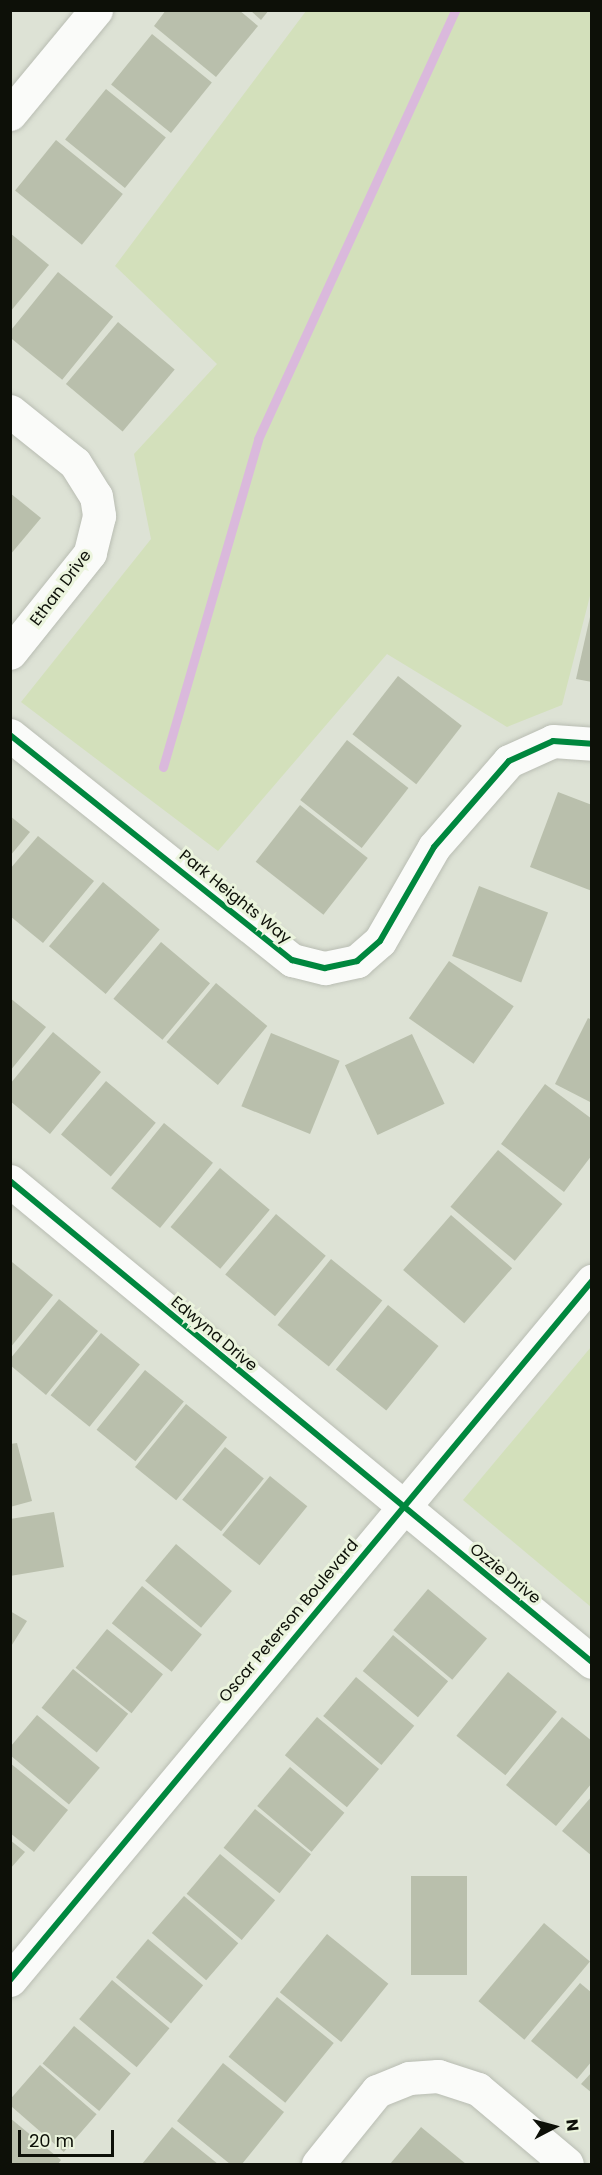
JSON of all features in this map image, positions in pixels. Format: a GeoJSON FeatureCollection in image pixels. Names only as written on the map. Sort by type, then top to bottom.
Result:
{"type":"FeatureCollection","features":[{"type":"Feature","properties":{"kind":"street"},"geometry":{"type":"LineString","coordinates":[[10,114],[96,10]]}},
{"type":"Feature","properties":{"kind":"street","name":"Ethan Drive"},"geometry":{"type":"LineString","coordinates":[[10,411],[75,463],[96,496],[99,516],[90,553],[10,653]]}},
{"type":"Feature","properties":{"kind":"street","name":"Park Heights Way"},"geometry":{"type":"LineString","coordinates":[[10,735],[292,960],[325,968],[357,961],[380,940],[434,847],[509,761],[553,741],[591,744]]}},
{"type":"Feature","properties":{"kind":"street","name":"Edwyna Drive"},"geometry":{"type":"LineString","coordinates":[[10,1181],[401,1506]]}},
{"type":"Feature","properties":{"kind":"street","name":"Oscar Peterson Boulevard"},"geometry":{"type":"LineString","coordinates":[[11,1979],[401,1506],[591,1281]]}},
{"type":"Feature","properties":{"kind":"street","name":"Ozzie Drive"},"geometry":{"type":"LineString","coordinates":[[401,1506],[591,1662]]}},
{"type":"Feature","properties":{"kind":"street"},"geometry":{"type":"LineString","coordinates":[[318,2164],[377,2091],[410,2078],[438,2076],[478,2089],[567,2164]]}},
{"type":"Feature","properties":{"kind":"green space"},"geometry":{"type":"Polygon","coordinates":[[[306,11],[591,11],[591,592],[562,705],[507,727],[387,654],[218,851],[21,702],[151,539],[134,454],[217,364],[115,266],[306,11]]]}},
{"type":"Feature","properties":{"kind":"green space"},"geometry":{"type":"Polygon","coordinates":[[[591,1347],[591,1607],[463,1500],[591,1347]]]}},
{"type":"Feature","properties":{"kind":"building"},"geometry":{"type":"Polygon","coordinates":[[[166,10],[239,10],[258,26],[216,77],[154,26],[166,10]]]}},
{"type":"Feature","properties":{"kind":"building"},"geometry":{"type":"Polygon","coordinates":[[[250,10],[269,10],[261,20],[250,10]]]}},
{"type":"Feature","properties":{"kind":"building"},"geometry":{"type":"Polygon","coordinates":[[[152,34],[212,82],[171,133],[111,85],[152,34]]]}},
{"type":"Feature","properties":{"kind":"building"},"geometry":{"type":"Polygon","coordinates":[[[106,89],[166,137],[125,188],[65,140],[106,89]]]}},
{"type":"Feature","properties":{"kind":"building"},"geometry":{"type":"Polygon","coordinates":[[[56,140],[123,194],[82,245],[15,191],[56,140]]]}},
{"type":"Feature","properties":{"kind":"building"},"geometry":{"type":"Polygon","coordinates":[[[10,233],[49,265],[10,312],[10,233]]]}},
{"type":"Feature","properties":{"kind":"building"},"geometry":{"type":"Polygon","coordinates":[[[58,272],[113,317],[62,380],[10,337],[10,331],[58,272]]]}},
{"type":"Feature","properties":{"kind":"building"},"geometry":{"type":"Polygon","coordinates":[[[118,322],[175,370],[123,432],[66,384],[118,322]]]}},
{"type":"Feature","properties":{"kind":"building"},"geometry":{"type":"Polygon","coordinates":[[[10,493],[41,518],[10,555],[10,493]]]}},
{"type":"Feature","properties":{"kind":"building"},"geometry":{"type":"Polygon","coordinates":[[[592,608],[592,682],[576,679],[592,608]]]}},
{"type":"Feature","properties":{"kind":"building"},"geometry":{"type":"Polygon","coordinates":[[[398,676],[462,726],[416,784],[352,734],[398,676]]]}},
{"type":"Feature","properties":{"kind":"building"},"geometry":{"type":"Polygon","coordinates":[[[347,740],[408,788],[362,848],[300,800],[347,740]]]}},
{"type":"Feature","properties":{"kind":"building"},"geometry":{"type":"Polygon","coordinates":[[[558,792],[592,805],[592,891],[530,867],[558,792]]]}},
{"type":"Feature","properties":{"kind":"building"},"geometry":{"type":"Polygon","coordinates":[[[300,805],[368,858],[323,915],[256,862],[300,805]]]}},
{"type":"Feature","properties":{"kind":"building"},"geometry":{"type":"Polygon","coordinates":[[[10,816],[30,832],[10,856],[10,816]]]}},
{"type":"Feature","properties":{"kind":"building"},"geometry":{"type":"Polygon","coordinates":[[[38,836],[94,881],[43,943],[10,916],[10,869],[38,836]]]}},
{"type":"Feature","properties":{"kind":"building"},"geometry":{"type":"Polygon","coordinates":[[[103,882],[160,930],[106,994],[49,946],[103,882]]]}},
{"type":"Feature","properties":{"kind":"building"},"geometry":{"type":"Polygon","coordinates":[[[479,886],[548,913],[521,983],[452,956],[479,886]]]}},
{"type":"Feature","properties":{"kind":"building"},"geometry":{"type":"Polygon","coordinates":[[[161,942],[210,983],[162,1040],[113,999],[161,942]]]}},
{"type":"Feature","properties":{"kind":"building"},"geometry":{"type":"Polygon","coordinates":[[[449,961],[514,1006],[474,1064],[409,1018],[449,961]]]}},
{"type":"Feature","properties":{"kind":"building"},"geometry":{"type":"Polygon","coordinates":[[[216,983],[267,1026],[218,1085],[167,1042],[216,983]]]}},
{"type":"Feature","properties":{"kind":"building"},"geometry":{"type":"Polygon","coordinates":[[[10,998],[46,1027],[10,1071],[10,998]]]}},
{"type":"Feature","properties":{"kind":"building"},"geometry":{"type":"Polygon","coordinates":[[[588,1018],[592,1020],[592,1103],[555,1084],[588,1018]]]}},
{"type":"Feature","properties":{"kind":"building"},"geometry":{"type":"Polygon","coordinates":[[[53,1032],[101,1072],[50,1134],[10,1101],[10,1084],[53,1032]]]}},
{"type":"Feature","properties":{"kind":"building"},"geometry":{"type":"Polygon","coordinates":[[[271,1033],[340,1061],[310,1134],[241,1106],[271,1033]]]}},
{"type":"Feature","properties":{"kind":"building"},"geometry":{"type":"Polygon","coordinates":[[[412,1034],[445,1104],[377,1135],[345,1065],[412,1034]]]}},
{"type":"Feature","properties":{"kind":"building"},"geometry":{"type":"Polygon","coordinates":[[[106,1081],[156,1123],[111,1176],[61,1135],[106,1081]]]}},
{"type":"Feature","properties":{"kind":"building"},"geometry":{"type":"Polygon","coordinates":[[[545,1084],[592,1119],[592,1155],[564,1192],[501,1144],[545,1084]]]}},
{"type":"Feature","properties":{"kind":"building"},"geometry":{"type":"Polygon","coordinates":[[[164,1123],[213,1163],[160,1228],[111,1188],[164,1123]]]}},
{"type":"Feature","properties":{"kind":"building"},"geometry":{"type":"Polygon","coordinates":[[[498,1150],[562,1204],[515,1261],[450,1207],[498,1150]]]}},
{"type":"Feature","properties":{"kind":"building"},"geometry":{"type":"Polygon","coordinates":[[[220,1168],[270,1210],[220,1269],[171,1227],[220,1168]]]}},
{"type":"Feature","properties":{"kind":"building"},"geometry":{"type":"Polygon","coordinates":[[[276,1214],[326,1256],[275,1316],[225,1275],[276,1214]]]}},
{"type":"Feature","properties":{"kind":"building"},"geometry":{"type":"Polygon","coordinates":[[[451,1215],[512,1268],[464,1323],[403,1270],[451,1215]]]}},
{"type":"Feature","properties":{"kind":"building"},"geometry":{"type":"Polygon","coordinates":[[[331,1259],[382,1301],[329,1367],[278,1325],[331,1259]]]}},
{"type":"Feature","properties":{"kind":"building"},"geometry":{"type":"Polygon","coordinates":[[[12,1262],[53,1295],[10,1348],[10,1264],[12,1262]]]}},
{"type":"Feature","properties":{"kind":"building"},"geometry":{"type":"Polygon","coordinates":[[[59,1299],[98,1331],[46,1395],[10,1365],[10,1359],[59,1299]]]}},
{"type":"Feature","properties":{"kind":"building"},"geometry":{"type":"Polygon","coordinates":[[[388,1305],[439,1346],[386,1410],[336,1370],[388,1305]]]}},
{"type":"Feature","properties":{"kind":"building"},"geometry":{"type":"Polygon","coordinates":[[[101,1333],[140,1364],[90,1427],[51,1395],[101,1333]]]}},
{"type":"Feature","properties":{"kind":"building"},"geometry":{"type":"Polygon","coordinates":[[[145,1370],[184,1401],[135,1461],[97,1430],[145,1370]]]}},
{"type":"Feature","properties":{"kind":"building"},"geometry":{"type":"Polygon","coordinates":[[[186,1404],[227,1437],[176,1500],[135,1467],[186,1404]]]}},
{"type":"Feature","properties":{"kind":"building"},"geometry":{"type":"Polygon","coordinates":[[[17,1443],[32,1501],[10,1507],[10,1444],[17,1443]]]}},
{"type":"Feature","properties":{"kind":"building"},"geometry":{"type":"Polygon","coordinates":[[[225,1447],[264,1478],[221,1531],[182,1500],[225,1447]]]}},
{"type":"Feature","properties":{"kind":"building"},"geometry":{"type":"Polygon","coordinates":[[[270,1476],[307,1506],[259,1565],[222,1535],[270,1476]]]}},
{"type":"Feature","properties":{"kind":"building"},"geometry":{"type":"Polygon","coordinates":[[[54,1512],[64,1567],[10,1576],[10,1519],[54,1512]]]}},
{"type":"Feature","properties":{"kind":"building"},"geometry":{"type":"Polygon","coordinates":[[[176,1544],[232,1591],[201,1628],[145,1581],[176,1544]]]}},
{"type":"Feature","properties":{"kind":"building"},"geometry":{"type":"Polygon","coordinates":[[[142,1586],[202,1634],[172,1672],[112,1623],[142,1586]]]}},
{"type":"Feature","properties":{"kind":"building"},"geometry":{"type":"Polygon","coordinates":[[[428,1589],[487,1638],[452,1680],[393,1630],[428,1589]]]}},
{"type":"Feature","properties":{"kind":"building"},"geometry":{"type":"Polygon","coordinates":[[[10,1611],[27,1621],[10,1648],[10,1611]]]}},
{"type":"Feature","properties":{"kind":"building"},"geometry":{"type":"Polygon","coordinates":[[[107,1629],[163,1674],[131,1713],[76,1668],[107,1629]]]}},
{"type":"Feature","properties":{"kind":"building"},"geometry":{"type":"Polygon","coordinates":[[[393,1635],[448,1681],[418,1717],[363,1671],[393,1635]]]}},
{"type":"Feature","properties":{"kind":"building"},"geometry":{"type":"Polygon","coordinates":[[[73,1669],[128,1714],[97,1753],[42,1708],[73,1669]]]}},
{"type":"Feature","properties":{"kind":"building"},"geometry":{"type":"Polygon","coordinates":[[[508,1672],[557,1712],[505,1775],[456,1736],[508,1672]]]}},
{"type":"Feature","properties":{"kind":"building"},"geometry":{"type":"Polygon","coordinates":[[[356,1677],[414,1726],[381,1765],[323,1716],[356,1677]]]}},
{"type":"Feature","properties":{"kind":"building"},"geometry":{"type":"Polygon","coordinates":[[[37,1715],[100,1768],[69,1804],[10,1755],[10,1747],[37,1715]]]}},
{"type":"Feature","properties":{"kind":"building"},"geometry":{"type":"Polygon","coordinates":[[[317,1717],[379,1769],[347,1807],[285,1755],[317,1717]]]}},
{"type":"Feature","properties":{"kind":"building"},"geometry":{"type":"Polygon","coordinates":[[[562,1717],[592,1741],[592,1783],[556,1826],[506,1785],[562,1717]]]}},
{"type":"Feature","properties":{"kind":"building"},"geometry":{"type":"Polygon","coordinates":[[[10,1763],[68,1810],[34,1852],[10,1833],[10,1763]]]}},
{"type":"Feature","properties":{"kind":"building"},"geometry":{"type":"Polygon","coordinates":[[[290,1767],[344,1813],[312,1852],[257,1806],[290,1767]]]}},
{"type":"Feature","properties":{"kind":"building"},"geometry":{"type":"Polygon","coordinates":[[[592,1796],[592,1856],[562,1831],[592,1796]]]}},
{"type":"Feature","properties":{"kind":"building"},"geometry":{"type":"Polygon","coordinates":[[[255,1809],[311,1854],[279,1893],[224,1848],[255,1809]]]}},
{"type":"Feature","properties":{"kind":"building"},"geometry":{"type":"Polygon","coordinates":[[[10,1840],[25,1852],[10,1869],[10,1840]]]}},
{"type":"Feature","properties":{"kind":"building"},"geometry":{"type":"Polygon","coordinates":[[[220,1854],[275,1900],[242,1940],[187,1894],[220,1854]]]}},
{"type":"Feature","properties":{"kind":"building"},"geometry":{"type":"Polygon","coordinates":[[[411,1876],[467,1876],[467,1975],[411,1975],[411,1876]]]}},
{"type":"Feature","properties":{"kind":"building"},"geometry":{"type":"Polygon","coordinates":[[[184,1896],[238,1943],[206,1980],[152,1933],[184,1896]]]}},
{"type":"Feature","properties":{"kind":"building"},"geometry":{"type":"Polygon","coordinates":[[[544,1923],[590,1962],[524,2040],[478,2001],[544,1923]]]}},
{"type":"Feature","properties":{"kind":"building"},"geometry":{"type":"Polygon","coordinates":[[[327,1934],[388,1984],[341,2042],[280,1992],[327,1934]]]}},
{"type":"Feature","properties":{"kind":"building"},"geometry":{"type":"Polygon","coordinates":[[[148,1939],[203,1985],[171,2024],[116,1977],[148,1939]]]}},
{"type":"Feature","properties":{"kind":"building"},"geometry":{"type":"Polygon","coordinates":[[[112,1980],[169,2028],[137,2067],[79,2019],[112,1980]]]}},
{"type":"Feature","properties":{"kind":"building"},"geometry":{"type":"Polygon","coordinates":[[[580,1983],[592,1993],[592,2061],[577,2079],[531,2041],[580,1983]]]}},
{"type":"Feature","properties":{"kind":"building"},"geometry":{"type":"Polygon","coordinates":[[[277,1997],[334,2043],[285,2103],[229,2057],[277,1997]]]}},
{"type":"Feature","properties":{"kind":"building"},"geometry":{"type":"Polygon","coordinates":[[[74,2026],[131,2074],[99,2111],[43,2064],[74,2026]]]}},
{"type":"Feature","properties":{"kind":"building"},"geometry":{"type":"Polygon","coordinates":[[[223,2063],[284,2112],[242,2164],[230,2164],[177,2121],[223,2063]]]}},
{"type":"Feature","properties":{"kind":"building"},"geometry":{"type":"Polygon","coordinates":[[[40,2065],[97,2114],[64,2152],[10,2105],[10,2100],[40,2065]]]}},
{"type":"Feature","properties":{"kind":"building"},"geometry":{"type":"Polygon","coordinates":[[[592,2072],[592,2093],[581,2084],[592,2072]]]}},
{"type":"Feature","properties":{"kind":"building"},"geometry":{"type":"Polygon","coordinates":[[[10,2118],[61,2160],[58,2164],[10,2164],[10,2118]]]}},
{"type":"Feature","properties":{"kind":"building"},"geometry":{"type":"Polygon","coordinates":[[[172,2127],[218,2164],[142,2164],[172,2127]]]}},
{"type":"Feature","properties":{"kind":"building"},"geometry":{"type":"Polygon","coordinates":[[[421,2127],[466,2164],[390,2164],[421,2127]]]}},
{"type":"Feature","properties":{"kind":"waterway"},"geometry":{"type":"LineString","coordinates":[[163,767],[258,439],[455,10]]}},
{"type":"Feature","properties":{"kind":"cycle path"},"geometry":{"type":"LineString","coordinates":[[10,735],[292,960],[325,968],[357,961],[380,941],[434,847],[509,761],[553,741],[592,744]]}},
{"type":"Feature","properties":{"kind":"cycle path"},"geometry":{"type":"LineString","coordinates":[[10,1181],[592,1662]]}},
{"type":"Feature","properties":{"kind":"cycle path"},"geometry":{"type":"LineString","coordinates":[[10,1980],[592,1281]]}}]}
